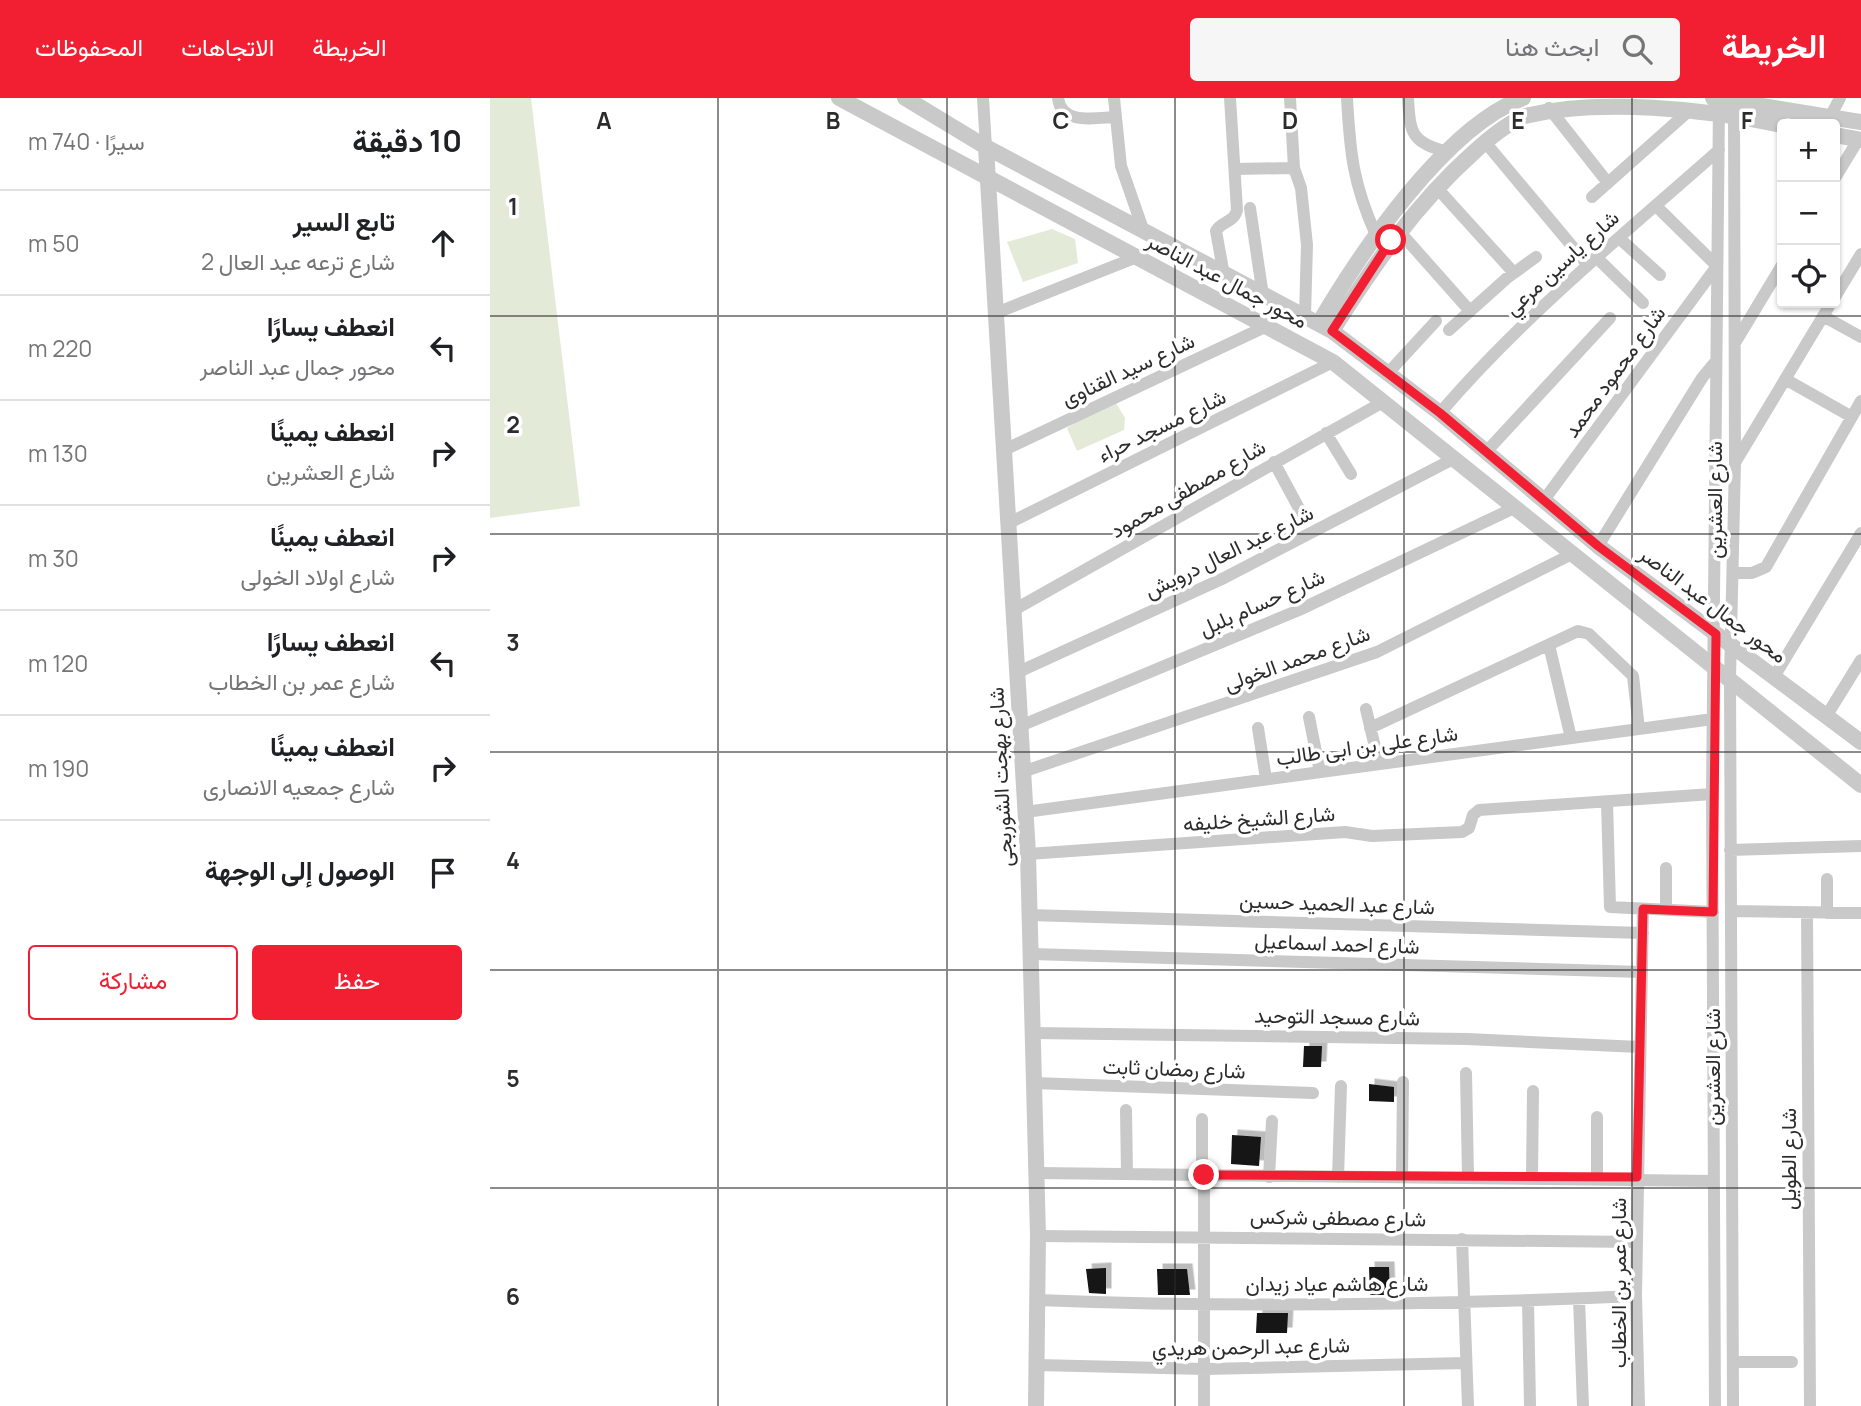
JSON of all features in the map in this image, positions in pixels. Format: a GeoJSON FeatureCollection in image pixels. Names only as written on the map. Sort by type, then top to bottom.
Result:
{"type":"FeatureCollection","features":[{"type":"Feature","properties":{"kind":"street","name":"محور جمال عبد الناصر"},"geometry":{"type":"LineString","coordinates":[[839,98],[990,181],[1269,325],[1333,362],[1861,785]]}},
{"type":"Feature","properties":{"kind":"street","name":"محور جمال عبد الناصر"},"geometry":{"type":"LineString","coordinates":[[906,98],[986,147],[1263,296],[1319,323],[1440,413],[1598,546],[1861,742]]}},
{"type":"Feature","properties":{"kind":"street"},"geometry":{"type":"LineString","coordinates":[[982,98],[986,147]]}},
{"type":"Feature","properties":{"kind":"street"},"geometry":{"type":"LineString","coordinates":[[1058,98],[1062,110],[1076,118],[1114,117]]}},
{"type":"Feature","properties":{"kind":"street"},"geometry":{"type":"LineString","coordinates":[[1114,98],[1121,166],[1144,232]]}},
{"type":"Feature","properties":{"kind":"street"},"geometry":{"type":"LineString","coordinates":[[1224,275],[1216,231],[1219,225],[1236,214],[1230,98]]}},
{"type":"Feature","properties":{"kind":"street"},"geometry":{"type":"LineString","coordinates":[[1290,98],[1294,167],[1301,188],[1319,323]]}},
{"type":"Feature","properties":{"kind":"street"},"geometry":{"type":"LineString","coordinates":[[1347,98],[1350,162],[1361,200],[1376,234]]}},
{"type":"Feature","properties":{"kind":"street"},"geometry":{"type":"LineString","coordinates":[[1408,98],[1410,127],[1415,137],[1448,152]]}},
{"type":"Feature","properties":{"kind":"street"},"geometry":{"type":"LineString","coordinates":[[1319,323],[1376,234],[1405,198],[1497,104],[1523,98]]}},
{"type":"Feature","properties":{"kind":"street"},"geometry":{"type":"LineString","coordinates":[[1830,117],[1840,98]]}},
{"type":"Feature","properties":{"kind":"street"},"geometry":{"type":"LineString","coordinates":[[1319,323],[1437,188],[1485,142],[1522,117],[1549,108],[1585,103],[1691,109],[1725,103],[1861,122]]}},
{"type":"Feature","properties":{"kind":"street"},"geometry":{"type":"LineString","coordinates":[[1725,103],[1777,123]]}},
{"type":"Feature","properties":{"kind":"street","name":"شارع العشرين"},"geometry":{"type":"LineString","coordinates":[[1715,1406],[1712,794],[1713,665],[1716,634],[1718,150],[1725,103]]}},
{"type":"Feature","properties":{"kind":"street","name":"شارع العشرين"},"geometry":{"type":"LineString","coordinates":[[1725,103],[1735,343],[1734,573],[1730,678],[1733,1406]]}},
{"type":"Feature","properties":{"kind":"street"},"geometry":{"type":"LineString","coordinates":[[1549,108],[1608,183]]}},
{"type":"Feature","properties":{"kind":"street"},"geometry":{"type":"LineString","coordinates":[[1592,197],[1691,109]]}},
{"type":"Feature","properties":{"kind":"street"},"geometry":{"type":"LineString","coordinates":[[1840,136],[1859,140],[1840,170]]}},
{"type":"Feature","properties":{"kind":"street"},"geometry":{"type":"LineString","coordinates":[[1485,142],[1592,261],[1643,303]]}},
{"type":"Feature","properties":{"kind":"street","name":"شارع بهجت الشوربجى"},"geometry":{"type":"LineString","coordinates":[[986,147],[1028,854],[1038,1236],[1036,1406]]}},
{"type":"Feature","properties":{"kind":"street","name":"شارع ياسين مرعي"},"geometry":{"type":"LineString","coordinates":[[1440,413],[1485,360],[1718,150]]}},
{"type":"Feature","properties":{"kind":"street"},"geometry":{"type":"LineString","coordinates":[[1235,169],[1294,167]]}},
{"type":"Feature","properties":{"kind":"street"},"geometry":{"type":"LineString","coordinates":[[1437,188],[1514,273]]}},
{"type":"Feature","properties":{"kind":"street"},"geometry":{"type":"LineString","coordinates":[[1656,206],[1717,266]]}},
{"type":"Feature","properties":{"kind":"street"},"geometry":{"type":"LineString","coordinates":[[1250,208],[1263,296]]}},
{"type":"Feature","properties":{"kind":"street"},"geometry":{"type":"LineString","coordinates":[[1399,231],[1470,311]]}},
{"type":"Feature","properties":{"kind":"street"},"geometry":{"type":"LineString","coordinates":[[1619,238],[1660,275]]}},
{"type":"Feature","properties":{"kind":"street"},"geometry":{"type":"LineString","coordinates":[[1840,289],[1861,254]]}},
{"type":"Feature","properties":{"kind":"street"},"geometry":{"type":"LineString","coordinates":[[996,313],[1137,257]]}},
{"type":"Feature","properties":{"kind":"street"},"geometry":{"type":"LineString","coordinates":[[1449,330],[1536,257]]}},
{"type":"Feature","properties":{"kind":"street","name":"شارع محمود محمد"},"geometry":{"type":"LineString","coordinates":[[1544,500],[1717,266]]}},
{"type":"Feature","properties":{"kind":"street"},"geometry":{"type":"LineString","coordinates":[[1735,343],[1777,273]]}},
{"type":"Feature","properties":{"kind":"street"},"geometry":{"type":"LineString","coordinates":[[1735,462],[1828,308]]}},
{"type":"Feature","properties":{"kind":"street"},"geometry":{"type":"LineString","coordinates":[[1824,316],[1861,337]]}},
{"type":"Feature","properties":{"kind":"street"},"geometry":{"type":"LineString","coordinates":[[1486,452],[1610,318]]}},
{"type":"Feature","properties":{"kind":"street"},"geometry":{"type":"LineString","coordinates":[[1388,373],[1436,321]]}},
{"type":"Feature","properties":{"kind":"street","name":"شارع سيد القناوى"},"geometry":{"type":"LineString","coordinates":[[1004,450],[1269,325]]}},
{"type":"Feature","properties":{"kind":"street"},"geometry":{"type":"LineString","coordinates":[[1598,546],[1702,378],[1716,361]]}},
{"type":"Feature","properties":{"kind":"street","name":"شارع مسجد حراء"},"geometry":{"type":"LineString","coordinates":[[1007,524],[1333,362]]}},
{"type":"Feature","properties":{"kind":"street"},"geometry":{"type":"LineString","coordinates":[[1785,379],[1852,417]]}},
{"type":"Feature","properties":{"kind":"street"},"geometry":{"type":"LineString","coordinates":[[1734,573],[1752,573],[1766,567],[1861,401]]}},
{"type":"Feature","properties":{"kind":"street","name":"شارع مصطفى محمود"},"geometry":{"type":"LineString","coordinates":[[1012,611],[1383,402]]}},
{"type":"Feature","properties":{"kind":"street"},"geometry":{"type":"LineString","coordinates":[[1326,433],[1351,474]]}},
{"type":"Feature","properties":{"kind":"street","name":"شارع عبد العال درويش"},"geometry":{"type":"LineString","coordinates":[[1016,673],[1224,578],[1455,458]]}},
{"type":"Feature","properties":{"kind":"street"},"geometry":{"type":"LineString","coordinates":[[1274,462],[1303,514]]}},
{"type":"Feature","properties":{"kind":"street","name":"شارع حسام بلبل"},"geometry":{"type":"LineString","coordinates":[[1020,726],[1299,610],[1516,507]]}},
{"type":"Feature","properties":{"kind":"street"},"geometry":{"type":"LineString","coordinates":[[1774,677],[1861,533]]}},
{"type":"Feature","properties":{"kind":"street","name":"شارع محمد الخولى"},"geometry":{"type":"LineString","coordinates":[[1022,772],[1377,652],[1572,554]]}},
{"type":"Feature","properties":{"kind":"street"},"geometry":{"type":"LineString","coordinates":[[1370,728],[1578,631],[1589,634],[1633,676],[1639,729]]}},
{"type":"Feature","properties":{"kind":"street"},"geometry":{"type":"LineString","coordinates":[[1549,645],[1571,738]]}},
{"type":"Feature","properties":{"kind":"street"},"geometry":{"type":"LineString","coordinates":[[1827,715],[1861,660]]}},
{"type":"Feature","properties":{"kind":"street"},"geometry":{"type":"LineString","coordinates":[[1366,709],[1379,764]]}},
{"type":"Feature","properties":{"kind":"street"},"geometry":{"type":"LineString","coordinates":[[1310,717],[1320,772]]}},
{"type":"Feature","properties":{"kind":"street","name":"شارع على بن ابى طالب"},"geometry":{"type":"LineString","coordinates":[[1025,812],[1713,719]]}},
{"type":"Feature","properties":{"kind":"street"},"geometry":{"type":"LineString","coordinates":[[1258,728],[1266,779]]}},
{"type":"Feature","properties":{"kind":"street"},"geometry":{"type":"LineString","coordinates":[[1712,794],[1607,802],[1610,907],[1713,912]]}},
{"type":"Feature","properties":{"kind":"street","name":"شارع الشيخ خليفه"},"geometry":{"type":"LineString","coordinates":[[1028,854],[1345,832],[1372,835],[1462,832],[1469,828],[1473,815],[1479,810],[1607,802]]}},
{"type":"Feature","properties":{"kind":"street"},"geometry":{"type":"LineString","coordinates":[[1730,849],[1861,846]]}},
{"type":"Feature","properties":{"kind":"street"},"geometry":{"type":"LineString","coordinates":[[1666,868],[1666,910]]}},
{"type":"Feature","properties":{"kind":"street"},"geometry":{"type":"LineString","coordinates":[[1827,878],[1828,913]]}},
{"type":"Feature","properties":{"kind":"street","name":"شارع عمر بن الخطاب"},"geometry":{"type":"LineString","coordinates":[[1639,1406],[1636,1296],[1643,909]]}},
{"type":"Feature","properties":{"kind":"street"},"geometry":{"type":"LineString","coordinates":[[1731,911],[1861,913]]}},
{"type":"Feature","properties":{"kind":"street","name":"شارع الطويل"},"geometry":{"type":"LineString","coordinates":[[1807,912],[1810,1406]]}},
{"type":"Feature","properties":{"kind":"street","name":"شارع عبد الحميد حسين"},"geometry":{"type":"LineString","coordinates":[[1029,915],[1643,933]]}},
{"type":"Feature","properties":{"kind":"street","name":"شارع احمد اسماعيل"},"geometry":{"type":"LineString","coordinates":[[1031,954],[1642,972]]}},
{"type":"Feature","properties":{"kind":"street","name":"شارع مسجد التوحيد"},"geometry":{"type":"LineString","coordinates":[[1033,1033],[1467,1038],[1640,1047]]}},
{"type":"Feature","properties":{"kind":"street"},"geometry":{"type":"LineString","coordinates":[[1466,1073],[1468,1176]]}},
{"type":"Feature","properties":{"kind":"street"},"geometry":{"type":"LineString","coordinates":[[1402,1177],[1404,1082]]}},
{"type":"Feature","properties":{"kind":"street","name":"شارع رمضان ثابت"},"geometry":{"type":"LineString","coordinates":[[1034,1083],[1313,1093]]}},
{"type":"Feature","properties":{"kind":"street"},"geometry":{"type":"LineString","coordinates":[[1338,1177],[1341,1086]]}},
{"type":"Feature","properties":{"kind":"street"},"geometry":{"type":"LineString","coordinates":[[1532,1177],[1534,1091]]}},
{"type":"Feature","properties":{"kind":"street"},"geometry":{"type":"LineString","coordinates":[[1126,1111],[1127,1174]]}},
{"type":"Feature","properties":{"kind":"street"},"geometry":{"type":"LineString","coordinates":[[1597,1116],[1597,1177]]}},
{"type":"Feature","properties":{"kind":"street"},"geometry":{"type":"LineString","coordinates":[[1202,1119],[1204,1406]]}},
{"type":"Feature","properties":{"kind":"street"},"geometry":{"type":"LineString","coordinates":[[1269,1177],[1272,1121]]}},
{"type":"Feature","properties":{"kind":"street"},"geometry":{"type":"LineString","coordinates":[[1037,1173],[1269,1177],[1637,1177],[1714,1181]]}},
{"type":"Feature","properties":{"kind":"street","name":"شارع مصطفى شركس"},"geometry":{"type":"LineString","coordinates":[[1038,1236],[1127,1239],[1204,1236],[1637,1242]]}},
{"type":"Feature","properties":{"kind":"street"},"geometry":{"type":"LineString","coordinates":[[1462,1239],[1468,1406]]}},
{"type":"Feature","properties":{"kind":"street","name":"شارع هاشم عياد زيدان"},"geometry":{"type":"LineString","coordinates":[[1038,1300],[1464,1303],[1636,1296]]}},
{"type":"Feature","properties":{"kind":"street"},"geometry":{"type":"LineString","coordinates":[[1579,1299],[1583,1406]]}},
{"type":"Feature","properties":{"kind":"street"},"geometry":{"type":"LineString","coordinates":[[1528,1301],[1530,1406]]}},
{"type":"Feature","properties":{"kind":"street"},"geometry":{"type":"LineString","coordinates":[[1733,1362],[1792,1362]]}},
{"type":"Feature","properties":{"kind":"street","name":"شارع عبد الرحمن هريدي"},"geometry":{"type":"LineString","coordinates":[[1037,1365],[1205,1369],[1466,1363]]}},
{"type":"Feature","properties":{"kind":"green space"},"geometry":{"type":"Polygon","coordinates":[[[490,98],[531,98],[580,506],[490,518],[490,98]]]}},
{"type":"Feature","properties":{"kind":"green space"},"geometry":{"type":"Polygon","coordinates":[[[1052,229],[1075,239],[1078,263],[1023,282],[1007,242],[1052,229]]]}},
{"type":"Feature","properties":{"kind":"green space"},"geometry":{"type":"Polygon","coordinates":[[[1113,398],[1125,418],[1124,430],[1077,451],[1067,428],[1113,398]]]}},
{"type":"Feature","properties":{"kind":"building"},"geometry":{"type":"Polygon","coordinates":[[[1304,1046],[1322,1046],[1321,1067],[1303,1067],[1304,1046]]]}},
{"type":"Feature","properties":{"kind":"building"},"geometry":{"type":"Polygon","coordinates":[[[1369,1084],[1394,1087],[1394,1102],[1369,1101],[1369,1084]]]}},
{"type":"Feature","properties":{"kind":"building"},"geometry":{"type":"Polygon","coordinates":[[[1232,1135],[1261,1137],[1259,1166],[1231,1164],[1232,1135]]]}},
{"type":"Feature","properties":{"kind":"building"},"geometry":{"type":"Polygon","coordinates":[[[1369,1267],[1389,1267],[1390,1295],[1370,1295],[1369,1267]]]}},
{"type":"Feature","properties":{"kind":"building"},"geometry":{"type":"Polygon","coordinates":[[[1106,1268],[1106,1294],[1089,1293],[1086,1269],[1106,1268]]]}},
{"type":"Feature","properties":{"kind":"building"},"geometry":{"type":"Polygon","coordinates":[[[1157,1269],[1187,1269],[1190,1295],[1158,1295],[1157,1269]]]}},
{"type":"Feature","properties":{"kind":"building"},"geometry":{"type":"Polygon","coordinates":[[[1257,1313],[1288,1313],[1287,1333],[1256,1333],[1257,1313]]]}},
{"type":"Feature","properties":{"kind":"route"},"geometry":{"type":"LineString","coordinates":[[1204,1175],[1637,1177],[1643,909],[1713,912],[1713,665],[1716,634],[1598,546],[1440,413],[1332,331],[1391,240]]}}]}
